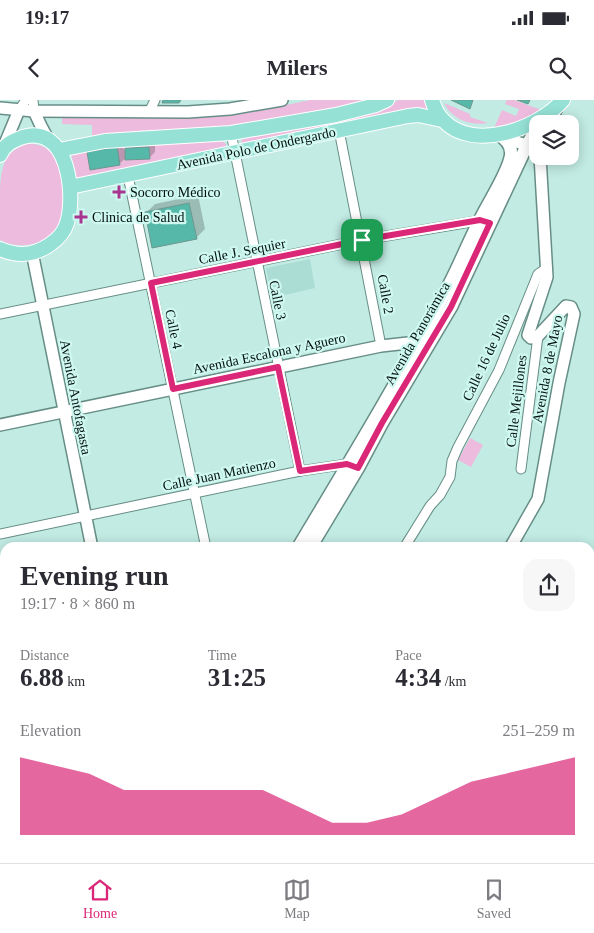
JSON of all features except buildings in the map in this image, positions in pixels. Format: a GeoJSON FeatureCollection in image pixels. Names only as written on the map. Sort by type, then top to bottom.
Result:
{"type":"FeatureCollection","features":[{"type":"Feature","properties":{"kind":"main road","name":"Avenida Polo de Ondergardo"},"geometry":{"type":"LineString","coordinates":[[54,145],[230,133],[336,115],[376,105],[387,100]]}},
{"type":"Feature","properties":{"kind":"main road"},"geometry":{"type":"LineString","coordinates":[[432,100],[442,120],[464,133],[502,136],[529,126]]}},
{"type":"Feature","properties":{"kind":"main road"},"geometry":{"type":"LineString","coordinates":[[550,115],[561,103]]}},
{"type":"Feature","properties":{"kind":"main road","name":"Avenida Polo de Ondergardo"},"geometry":{"type":"LineString","coordinates":[[70,186],[128,176],[408,116],[442,120]]}},
{"type":"Feature","properties":{"kind":"main road"},"geometry":{"type":"LineString","coordinates":[[0,249],[10,253],[24,254],[49,244],[59,236],[67,225],[70,211],[70,186],[65,161],[54,145],[39,136],[27,136],[16,140],[3,141]]}},
{"type":"Feature","properties":{"kind":"main road","name":"Avenida Panorámica"},"geometry":{"type":"LineString","coordinates":[[485,221],[511,155],[510,145],[502,136]]}},
{"type":"Feature","properties":{"kind":"main road","name":"Avenida Panorámica"},"geometry":{"type":"LineString","coordinates":[[313,542],[353,466],[422,345],[450,284],[529,141]]}},
{"type":"Feature","properties":{"kind":"main road","name":"Avenida Panorámica"},"geometry":{"type":"LineString","coordinates":[[302,542],[353,466]]}},
{"type":"Feature","properties":{"kind":"street"},"geometry":{"type":"LineString","coordinates":[[149,112],[155,100]]}},
{"type":"Feature","properties":{"kind":"street"},"geometry":{"type":"LineString","coordinates":[[0,108],[34,105],[149,112],[188,112],[230,109],[279,100]]}},
{"type":"Feature","properties":{"kind":"street"},"geometry":{"type":"LineString","coordinates":[[3,141],[23,105]]}},
{"type":"Feature","properties":{"kind":"street"},"geometry":{"type":"LineString","coordinates":[[34,105],[40,126],[54,145]]}},
{"type":"Feature","properties":{"kind":"street","name":"Calle 2"},"geometry":{"type":"LineString","coordinates":[[340,130],[381,346]]}},
{"type":"Feature","properties":{"kind":"street","name":"Calle 3"},"geometry":{"type":"LineString","coordinates":[[230,133],[300,471]]}},
{"type":"Feature","properties":{"kind":"street","name":"Avenida 8 de Mayo"},"geometry":{"type":"LineString","coordinates":[[502,136],[529,148]]}},
{"type":"Feature","properties":{"kind":"street","name":"Avenida 8 de Mayo"},"geometry":{"type":"LineString","coordinates":[[513,542],[538,499],[574,314],[571,307],[566,306],[562,308],[538,336],[534,338],[529,337],[528,332],[546,277],[547,268],[540,165]]}},
{"type":"Feature","properties":{"kind":"street","name":"Calle 4"},"geometry":{"type":"LineString","coordinates":[[128,176],[205,542]]}},
{"type":"Feature","properties":{"kind":"street","name":"Calle J. Sequier"},"geometry":{"type":"LineString","coordinates":[[0,314],[257,263],[362,240],[485,221]]}},
{"type":"Feature","properties":{"kind":"street","name":"Avenida Antofagasta"},"geometry":{"type":"LineString","coordinates":[[32,252],[91,542]]}},
{"type":"Feature","properties":{"kind":"street","name":"Calle 16 de Julio"},"geometry":{"type":"LineString","coordinates":[[408,542],[450,477],[452,461],[499,370],[538,274],[547,268]]}},
{"type":"Feature","properties":{"kind":"street","name":"Calle Mejillones"},"geometry":{"type":"LineString","coordinates":[[521,470],[538,336]]}},
{"type":"Feature","properties":{"kind":"street","name":"Avenida Escalona y Aguero"},"geometry":{"type":"LineString","coordinates":[[0,425],[381,346],[422,345]]}},
{"type":"Feature","properties":{"kind":"street","name":"Calle Juan Matienzo"},"geometry":{"type":"LineString","coordinates":[[0,534],[300,471],[353,466]]}},
{"type":"Feature","properties":{"kind":"shaded area"},"geometry":{"type":"Polygon","coordinates":[[[310,100],[372,100],[283,120],[229,127],[143,131],[92,136],[92,125],[62,124],[62,117],[155,117],[217,114],[248,111],[310,100]]]}},
{"type":"Feature","properties":{"kind":"shaded area"},"geometry":{"type":"Polygon","coordinates":[[[398,100],[426,100],[429,112],[243,144],[241,141],[245,136],[380,110],[398,100]]]}},
{"type":"Feature","properties":{"kind":"shaded area"},"geometry":{"type":"Polygon","coordinates":[[[507,100],[514,100],[544,111],[537,115],[529,115],[529,120],[523,123],[494,128],[502,110],[516,116],[519,109],[505,104],[507,100]]]}},
{"type":"Feature","properties":{"kind":"shaded area"},"geometry":{"type":"Polygon","coordinates":[[[444,103],[470,114],[470,117],[488,123],[476,124],[463,121],[452,114],[444,103]]]}},
{"type":"Feature","properties":{"kind":"shaded area"},"geometry":{"type":"Polygon","coordinates":[[[222,141],[226,144],[226,148],[77,179],[71,153],[120,145],[222,141]]]}},
{"type":"Feature","properties":{"kind":"shaded area"},"geometry":{"type":"Polygon","coordinates":[[[28,144],[43,146],[54,155],[60,164],[63,211],[60,222],[48,237],[30,245],[10,244],[0,240],[1,174],[12,152],[28,144]]]}},
{"type":"Feature","properties":{"kind":"shaded area"},"geometry":{"type":"Polygon","coordinates":[[[310,259],[315,288],[272,298],[266,268],[310,259]]]}},
{"type":"Feature","properties":{"kind":"shaded area"},"geometry":{"type":"Polygon","coordinates":[[[470,438],[483,445],[471,467],[458,460],[470,438]]]}},
{"type":"Feature","properties":{"kind":"place","name":"Socorro Médico"},"geometry":{"type":"Point","coordinates":[119,192]}},
{"type":"Feature","properties":{"kind":"place","name":"Clinica de Salud"},"geometry":{"type":"Point","coordinates":[81,217]}},
{"type":"Feature","properties":{"kind":"route"},"geometry":{"type":"LineString","coordinates":[[480,220],[490,223],[451,307],[382,423],[358,468],[347,464],[300,471],[278,367],[173,389],[151,283],[257,263],[362,240],[480,220]]}}]}
